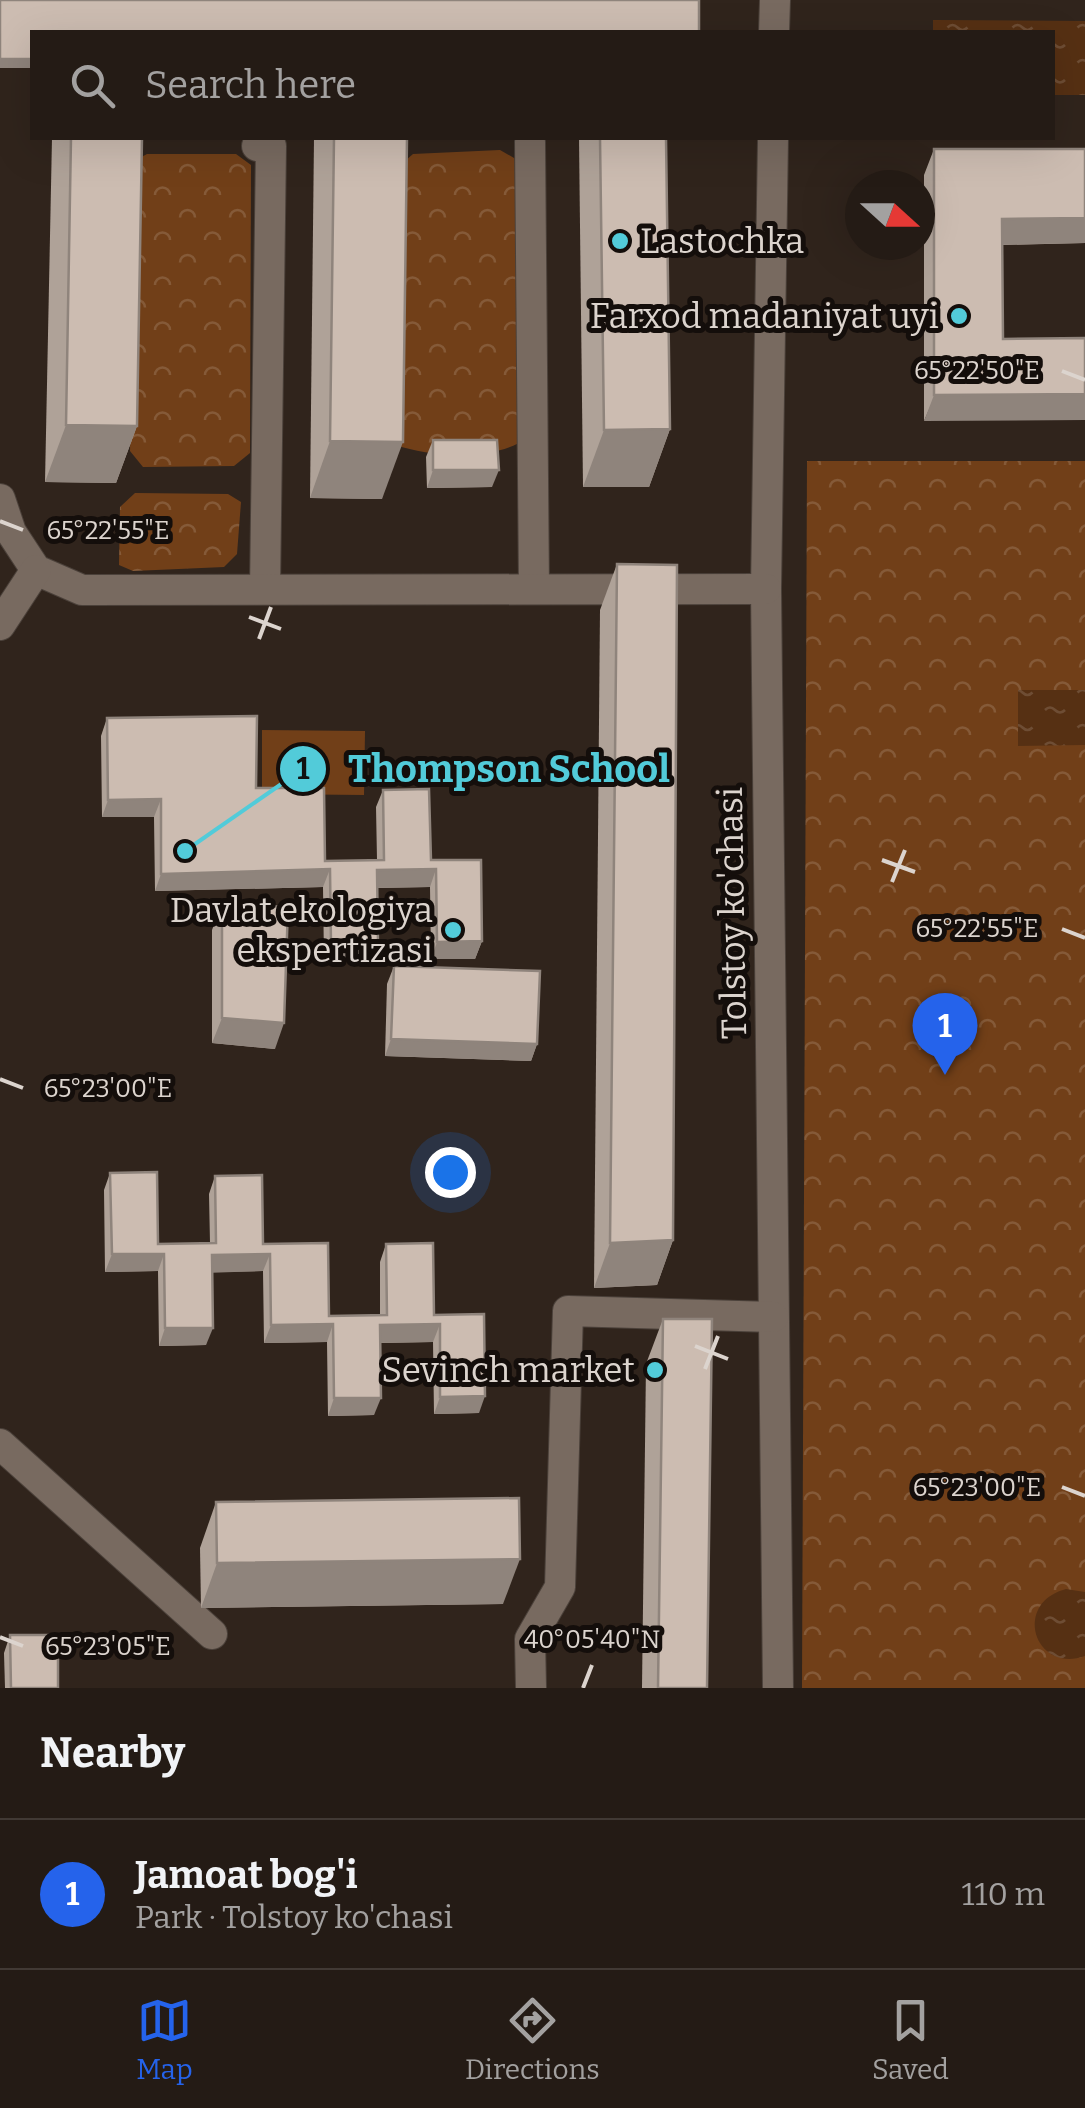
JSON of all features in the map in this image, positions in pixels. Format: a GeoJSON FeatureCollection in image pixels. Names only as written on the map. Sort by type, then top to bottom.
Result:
{"type":"FeatureCollection","features":[{"type":"Feature","properties":{"kind":"street"},"geometry":{"type":"LineString","coordinates":[[774,30],[775,0]]}},
{"type":"Feature","properties":{"kind":"street","name":"Tolstoy ko'chasi"},"geometry":{"type":"LineString","coordinates":[[773,140],[766,589],[778,1688]]}},
{"type":"Feature","properties":{"kind":"street"},"geometry":{"type":"LineString","coordinates":[[530,142],[534,589]]}},
{"type":"Feature","properties":{"kind":"street"},"geometry":{"type":"LineString","coordinates":[[258,146],[271,146],[265,589]]}},
{"type":"Feature","properties":{"kind":"street"},"geometry":{"type":"LineString","coordinates":[[0,499],[10,532],[36,570],[82,590],[766,589]]}},
{"type":"Feature","properties":{"kind":"street"},"geometry":{"type":"LineString","coordinates":[[0,625],[36,570]]}},
{"type":"Feature","properties":{"kind":"street"},"geometry":{"type":"LineString","coordinates":[[531,1688],[530,1639],[560,1587],[568,1311],[774,1316]]}},
{"type":"Feature","properties":{"kind":"street"},"geometry":{"type":"LineString","coordinates":[[4,1452],[212,1634]]}},
{"type":"Feature","properties":{"kind":"green space"},"geometry":{"type":"Polygon","coordinates":[[[500,150],[521,162],[519,443],[491,452],[458,455],[396,445],[397,168],[413,154],[500,150]]]}},
{"type":"Feature","properties":{"kind":"green space"},"geometry":{"type":"Polygon","coordinates":[[[147,154],[236,154],[251,165],[250,453],[234,466],[143,467],[130,451],[136,160],[147,154]]]}},
{"type":"Feature","properties":{"kind":"green space"},"geometry":{"type":"Polygon","coordinates":[[[807,461],[1085,461],[1085,1688],[802,1688],[807,461]]]}},
{"type":"Feature","properties":{"kind":"green space"},"geometry":{"type":"Polygon","coordinates":[[[135,493],[228,494],[241,502],[237,554],[224,567],[133,571],[119,565],[120,507],[135,493]]]}},
{"type":"Feature","properties":{"kind":"green space"},"geometry":{"type":"Polygon","coordinates":[[[262,730],[365,731],[364,795],[262,794],[262,730]]]}},
{"type":"Feature","properties":{"kind":"water"},"geometry":{"type":"Polygon","coordinates":[[[933,20],[1085,21],[1085,95],[1055,95],[1055,30],[933,30],[933,20]]]}},
{"type":"Feature","properties":{"kind":"water"},"geometry":{"type":"Polygon","coordinates":[[[1018,690],[1085,690],[1085,745],[1018,746],[1018,690]]]}},
{"type":"Feature","properties":{"kind":"water"},"geometry":{"type":"Polygon","coordinates":[[[1066,1589],[1085,1592],[1085,1656],[1067,1659],[1042,1646],[1035,1621],[1039,1608],[1049,1597],[1066,1589]]]}},
{"type":"Feature","properties":{"kind":"building"},"geometry":{"type":"Polygon","coordinates":[[[0,0],[699,0],[699,30],[30,30],[30,59],[0,59],[0,0]]]}},
{"type":"Feature","properties":{"kind":"building"},"geometry":{"type":"Polygon","coordinates":[[[71,140],[142,140],[137,426],[66,425],[71,140]]]}},
{"type":"Feature","properties":{"kind":"building"},"geometry":{"type":"Polygon","coordinates":[[[334,140],[407,140],[403,442],[330,441],[334,140]]]}},
{"type":"Feature","properties":{"kind":"building"},"geometry":{"type":"Polygon","coordinates":[[[600,140],[666,140],[670,429],[604,430],[600,140]]]}},
{"type":"Feature","properties":{"kind":"building","name":"Farxod madaniyat uyi"},"geometry":{"type":"Polygon","coordinates":[[[934,149],[1085,149],[1085,218],[1002,219],[1003,339],[1085,338],[1085,394],[934,395],[934,149]]]}},
{"type":"Feature","properties":{"kind":"building"},"geometry":{"type":"Polygon","coordinates":[[[433,440],[497,440],[499,470],[433,470],[433,440]]]}},
{"type":"Feature","properties":{"kind":"building"},"geometry":{"type":"Polygon","coordinates":[[[617,564],[677,565],[673,1240],[610,1243],[617,564]]]}},
{"type":"Feature","properties":{"kind":"building"},"geometry":{"type":"Polygon","coordinates":[[[257,716],[256,788],[324,788],[325,861],[384,860],[383,790],[429,789],[431,860],[481,860],[482,941],[437,942],[436,869],[377,870],[378,943],[331,944],[330,869],[161,874],[161,799],[108,800],[107,718],[257,716]]]}},
{"type":"Feature","properties":{"kind":"building"},"geometry":{"type":"Polygon","coordinates":[[[222,904],[288,907],[284,1023],[222,1018],[222,904]]]}},
{"type":"Feature","properties":{"kind":"building"},"geometry":{"type":"Polygon","coordinates":[[[394,966],[540,971],[537,1044],[391,1039],[394,966]]]}},
{"type":"Feature","properties":{"kind":"building"},"geometry":{"type":"Polygon","coordinates":[[[157,1172],[158,1244],[216,1243],[215,1176],[262,1175],[263,1244],[328,1243],[329,1316],[387,1315],[386,1244],[433,1243],[434,1315],[484,1314],[485,1396],[440,1397],[440,1324],[380,1325],[381,1398],[334,1398],[333,1324],[271,1325],[270,1254],[212,1255],[213,1328],[165,1328],[164,1254],[112,1254],[110,1173],[157,1172]]]}},
{"type":"Feature","properties":{"kind":"building"},"geometry":{"type":"Polygon","coordinates":[[[663,1319],[712,1319],[707,1688],[658,1688],[663,1319]]]}},
{"type":"Feature","properties":{"kind":"building"},"geometry":{"type":"Polygon","coordinates":[[[519,1498],[520,1559],[217,1563],[216,1502],[519,1498]]]}},
{"type":"Feature","properties":{"kind":"building"},"geometry":{"type":"Polygon","coordinates":[[[10,1635],[58,1635],[58,1688],[11,1688],[10,1635]]]}},
{"type":"Feature","properties":{"kind":"place","name":"Lastochka"},"geometry":{"type":"Point","coordinates":[620,241]}},
{"type":"Feature","properties":{"kind":"place","name":"Farxod madaniyat uyi"},"geometry":{"type":"Point","coordinates":[959,316]}},
{"type":"Feature","properties":{"kind":"place","name":"Thompson School"},"geometry":{"type":"Point","coordinates":[185,851]}},
{"type":"Feature","properties":{"kind":"place","name":"Davlat ekologiya ekspertizasi"},"geometry":{"type":"Point","coordinates":[453,930]}},
{"type":"Feature","properties":{"kind":"place","name":"Jamoat bog'i"},"geometry":{"type":"Point","coordinates":[945,1075]}},
{"type":"Feature","properties":{"kind":"place","name":"Sevinch market"},"geometry":{"type":"Point","coordinates":[655,1370]}}]}
